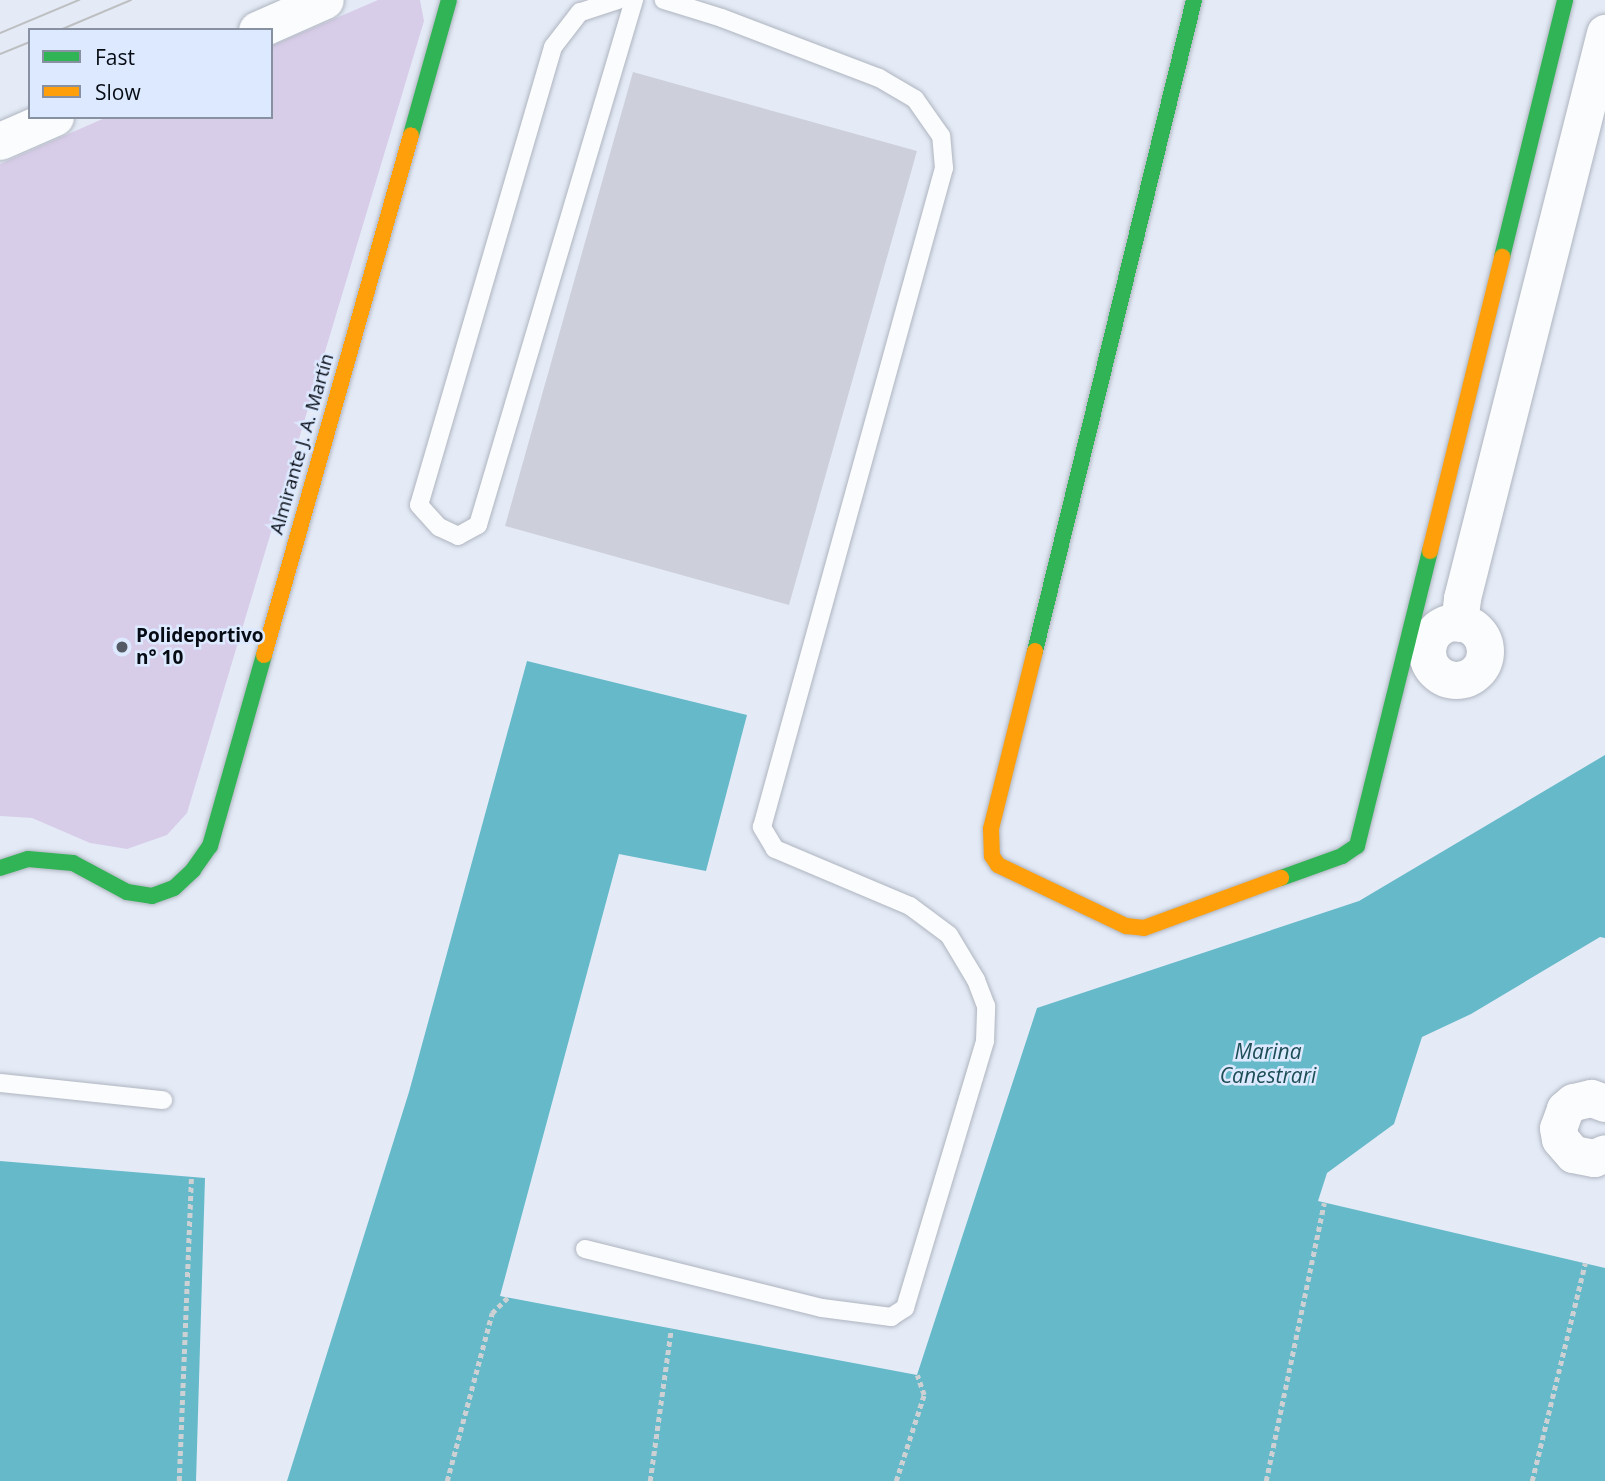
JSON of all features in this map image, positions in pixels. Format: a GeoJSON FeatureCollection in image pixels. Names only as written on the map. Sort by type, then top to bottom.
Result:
{"type":"FeatureCollection","features":[{"type":"Feature","properties":{"kind":"street"},"geometry":{"type":"LineString","coordinates":[[262,28],[325,0]]}},
{"type":"Feature","properties":{"kind":"street","name":"Almirante J. A. Martín"},"geometry":{"type":"LineString","coordinates":[[0,868],[28,859],[52,859],[73,863],[127,892],[152,896],[174,888],[193,870],[210,846],[449,0]]}},
{"type":"Feature","properties":{"kind":"street"},"geometry":{"type":"LineString","coordinates":[[1194,0],[991,829],[992,856],[998,865],[1126,926],[1144,928],[1342,856],[1357,846],[1564,0]]}},
{"type":"Feature","properties":{"kind":"street"},"geometry":{"type":"LineString","coordinates":[[1459,623],[1462,598],[1605,33]]}},
{"type":"Feature","properties":{"kind":"street"},"geometry":{"type":"LineString","coordinates":[[0,141],[50,119]]}},
{"type":"Feature","properties":{"kind":"street"},"geometry":{"type":"LineString","coordinates":[[1605,1103],[1591,1098],[1573,1102],[1565,1109],[1558,1128],[1560,1139],[1573,1154],[1594,1158],[1605,1153]]}},
{"type":"Feature","properties":{"kind":"lane"},"geometry":{"type":"LineString","coordinates":[[618,0],[580,12],[553,47],[419,505],[439,527],[458,536],[478,526],[634,0]]}},
{"type":"Feature","properties":{"kind":"lane"},"geometry":{"type":"LineString","coordinates":[[585,1249],[822,1308],[891,1317],[905,1308],[985,1041],[986,1006],[976,980],[949,935],[910,906],[775,849],[762,827],[944,168],[942,136],[915,99],[878,78],[700,5],[666,0]]}},
{"type":"Feature","properties":{"kind":"lane"},"geometry":{"type":"LineString","coordinates":[[0,1083],[163,1100]]}},
{"type":"Feature","properties":{"kind":"path"},"geometry":{"type":"LineString","coordinates":[[179,1481],[191,1177]]}},
{"type":"Feature","properties":{"kind":"path"},"geometry":{"type":"LineString","coordinates":[[1266,1481],[1324,1203]]}},
{"type":"Feature","properties":{"kind":"path"},"geometry":{"type":"LineString","coordinates":[[1532,1481],[1585,1263]]}},
{"type":"Feature","properties":{"kind":"path"},"geometry":{"type":"LineString","coordinates":[[447,1481],[492,1313],[508,1297]]}},
{"type":"Feature","properties":{"kind":"path"},"geometry":{"type":"LineString","coordinates":[[649,1481],[671,1329]]}},
{"type":"Feature","properties":{"kind":"path"},"geometry":{"type":"LineString","coordinates":[[896,1481],[924,1395],[917,1375]]}},
{"type":"Feature","properties":{"kind":"shaded area"},"geometry":{"type":"Polygon","coordinates":[[[378,0],[420,0],[424,21],[187,813],[167,835],[127,849],[90,843],[32,818],[0,816],[0,164],[102,119],[273,119],[273,45],[378,0]]]}},
{"type":"Feature","properties":{"kind":"water","name":"Marina Canestrari"},"geometry":{"type":"Polygon","coordinates":[[[527,661],[747,715],[706,871],[619,854],[500,1296],[917,1375],[1037,1008],[1359,901],[1605,755],[1605,938],[1600,937],[1471,1014],[1422,1037],[1394,1124],[1327,1173],[1318,1201],[1605,1268],[1605,1481],[287,1481],[409,1092],[527,661]]]}},
{"type":"Feature","properties":{"kind":"water"},"geometry":{"type":"Polygon","coordinates":[[[0,1161],[205,1178],[196,1481],[0,1481],[0,1161]]]}},
{"type":"Feature","properties":{"kind":"building"},"geometry":{"type":"Polygon","coordinates":[[[633,72],[917,151],[789,605],[505,526],[633,72]]]}},
{"type":"Feature","properties":{"kind":"tram line"},"geometry":{"type":"LineString","coordinates":[[0,33],[79,0]]}},
{"type":"Feature","properties":{"kind":"tram line"},"geometry":{"type":"LineString","coordinates":[[65,28],[131,0]]}},
{"type":"Feature","properties":{"kind":"tram line"},"geometry":{"type":"LineString","coordinates":[[0,54],[28,43]]}},
{"type":"Feature","properties":{"kind":"traffic: fast"},"geometry":{"type":"LineString","coordinates":[[411,135],[449,0]]}},
{"type":"Feature","properties":{"kind":"traffic: fast"},"geometry":{"type":"LineString","coordinates":[[1035,651],[1194,0]]}},
{"type":"Feature","properties":{"kind":"traffic: fast"},"geometry":{"type":"LineString","coordinates":[[1502,257],[1565,0]]}},
{"type":"Feature","properties":{"kind":"traffic: fast"},"geometry":{"type":"LineString","coordinates":[[1281,878],[1342,856],[1357,846],[1430,551]]}},
{"type":"Feature","properties":{"kind":"traffic: fast"},"geometry":{"type":"LineString","coordinates":[[0,868],[28,859],[73,863],[127,892],[152,896],[174,888],[193,870],[210,846],[264,655]]}},
{"type":"Feature","properties":{"kind":"traffic: slow"},"geometry":{"type":"LineString","coordinates":[[264,655],[411,135]]}},
{"type":"Feature","properties":{"kind":"traffic: slow"},"geometry":{"type":"LineString","coordinates":[[1430,551],[1502,257]]}},
{"type":"Feature","properties":{"kind":"traffic: slow"},"geometry":{"type":"LineString","coordinates":[[1035,651],[991,829],[992,856],[998,865],[1126,926],[1144,928],[1281,878]]}},
{"type":"Feature","properties":{"kind":"place","name":"Polideportivo n° 10"},"geometry":{"type":"Point","coordinates":[122,647]}}]}
